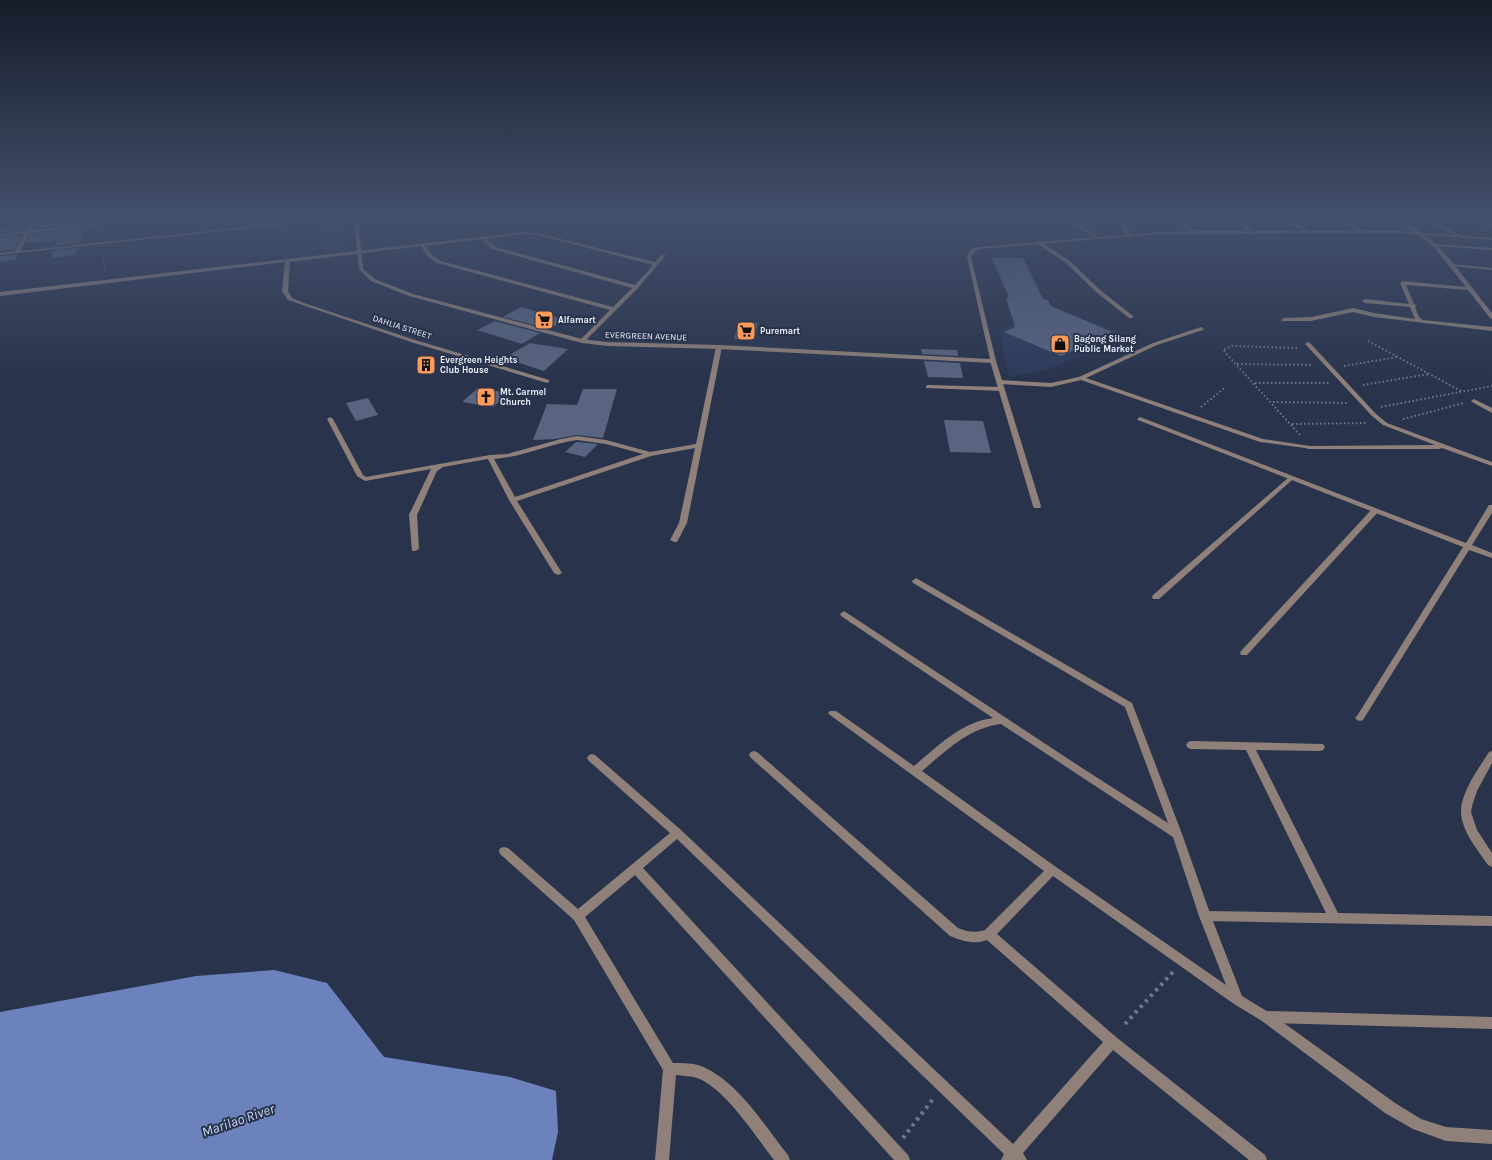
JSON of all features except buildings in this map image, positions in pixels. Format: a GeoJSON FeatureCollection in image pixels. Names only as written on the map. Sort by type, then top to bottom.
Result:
{"type":"FeatureCollection","features":[{"type":"Feature","properties":{"kind":"street"},"geometry":{"type":"LineString","coordinates":[[0,294],[176,273]]}},
{"type":"Feature","properties":{"kind":"street","name":"DAHLIA STREET"},"geometry":{"type":"LineString","coordinates":[[287,273],[285,291],[290,298],[302,304],[413,341],[547,381]]}},
{"type":"Feature","properties":{"kind":"street","name":"EVERGREEN AVENUE"},"geometry":{"type":"LineString","coordinates":[[364,273],[388,287],[582,341],[607,344],[719,347],[993,361]]}},
{"type":"Feature","properties":{"kind":"street"},"geometry":{"type":"LineString","coordinates":[[481,273],[614,309]]}},
{"type":"Feature","properties":{"kind":"street"},"geometry":{"type":"LineString","coordinates":[[586,273],[636,287]]}},
{"type":"Feature","properties":{"kind":"street"},"geometry":{"type":"LineString","coordinates":[[582,341],[648,273]]}},
{"type":"Feature","properties":{"kind":"street"},"geometry":{"type":"LineString","coordinates":[[972,273],[993,361],[1037,506]]}},
{"type":"Feature","properties":{"kind":"street"},"geometry":{"type":"LineString","coordinates":[[1079,273],[1096,290],[1131,317]]}},
{"type":"Feature","properties":{"kind":"street"},"geometry":{"type":"LineString","coordinates":[[1458,273],[1492,316]]}},
{"type":"Feature","properties":{"kind":"street"},"geometry":{"type":"LineString","coordinates":[[1421,321],[1417,318],[1414,306],[1403,283],[1470,289]]}},
{"type":"Feature","properties":{"kind":"street"},"geometry":{"type":"LineString","coordinates":[[1366,301],[1414,306]]}},
{"type":"Feature","properties":{"kind":"street"},"geometry":{"type":"LineString","coordinates":[[1284,320],[1311,319],[1353,310],[1374,315],[1492,329]]}},
{"type":"Feature","properties":{"kind":"street"},"geometry":{"type":"LineString","coordinates":[[928,387],[1051,385],[1081,378],[1155,344],[1201,329]]}},
{"type":"Feature","properties":{"kind":"street"},"geometry":{"type":"LineString","coordinates":[[1309,346],[1385,424],[1443,447],[1492,464]]}},
{"type":"Feature","properties":{"kind":"street"},"geometry":{"type":"LineString","coordinates":[[674,540],[683,523],[697,446],[719,347]]}},
{"type":"Feature","properties":{"kind":"street"},"geometry":{"type":"LineString","coordinates":[[1081,378],[1262,441],[1310,448],[1443,447]]}},
{"type":"Feature","properties":{"kind":"street"},"geometry":{"type":"LineString","coordinates":[[1474,401],[1492,411]]}},
{"type":"Feature","properties":{"kind":"street"},"geometry":{"type":"LineString","coordinates":[[330,419],[360,476],[365,479],[490,456],[512,455],[563,440],[578,438],[606,442],[650,454]]}},
{"type":"Feature","properties":{"kind":"street"},"geometry":{"type":"LineString","coordinates":[[1140,420],[1492,556]]}},
{"type":"Feature","properties":{"kind":"street"},"geometry":{"type":"LineString","coordinates":[[513,500],[650,454],[697,446]]}},
{"type":"Feature","properties":{"kind":"street"},"geometry":{"type":"LineString","coordinates":[[490,456],[513,500],[558,574]]}},
{"type":"Feature","properties":{"kind":"street"},"geometry":{"type":"LineString","coordinates":[[415,549],[413,515],[434,470],[441,465]]}},
{"type":"Feature","properties":{"kind":"street"},"geometry":{"type":"LineString","coordinates":[[1156,597],[1290,479]]}},
{"type":"Feature","properties":{"kind":"street"},"geometry":{"type":"LineString","coordinates":[[1360,718],[1492,507]]}},
{"type":"Feature","properties":{"kind":"street"},"geometry":{"type":"LineString","coordinates":[[1244,653],[1375,511]]}},
{"type":"Feature","properties":{"kind":"street"},"geometry":{"type":"LineString","coordinates":[[916,580],[1129,705],[1178,834],[1205,916],[1238,1000]]}},
{"type":"Feature","properties":{"kind":"street"},"geometry":{"type":"LineString","coordinates":[[844,614],[1002,720],[1178,834]]}},
{"type":"Feature","properties":{"kind":"street"},"geometry":{"type":"LineString","coordinates":[[834,713],[1052,870],[1238,1000],[1266,1017],[1390,1108],[1418,1124],[1446,1134],[1492,1137]]}},
{"type":"Feature","properties":{"kind":"street"},"geometry":{"type":"LineString","coordinates":[[914,772],[967,729],[989,721],[1002,720]]}},
{"type":"Feature","properties":{"kind":"street"},"geometry":{"type":"LineString","coordinates":[[1191,745],[1320,747]]}},
{"type":"Feature","properties":{"kind":"street"},"geometry":{"type":"LineString","coordinates":[[1249,746],[1334,917]]}},
{"type":"Feature","properties":{"kind":"street"},"geometry":{"type":"LineString","coordinates":[[754,755],[954,932],[967,938],[979,938],[989,934],[1052,870]]}},
{"type":"Feature","properties":{"kind":"street"},"geometry":{"type":"LineString","coordinates":[[1492,755],[1471,793],[1466,811],[1475,838],[1492,862]]}},
{"type":"Feature","properties":{"kind":"street"},"geometry":{"type":"LineString","coordinates":[[592,758],[677,833],[942,1085],[1014,1158],[1112,1041]]}},
{"type":"Feature","properties":{"kind":"street"},"geometry":{"type":"LineString","coordinates":[[578,916],[677,833]]}},
{"type":"Feature","properties":{"kind":"street"},"geometry":{"type":"LineString","coordinates":[[504,851],[578,916],[670,1069],[662,1160]]}},
{"type":"Feature","properties":{"kind":"street"},"geometry":{"type":"LineString","coordinates":[[636,868],[903,1160]]}},
{"type":"Feature","properties":{"kind":"street"},"geometry":{"type":"LineString","coordinates":[[1205,916],[1334,917],[1492,921]]}},
{"type":"Feature","properties":{"kind":"street"},"geometry":{"type":"LineString","coordinates":[[989,934],[1112,1041],[1260,1160]]}},
{"type":"Feature","properties":{"kind":"street"},"geometry":{"type":"LineString","coordinates":[[1266,1017],[1492,1022]]}},
{"type":"Feature","properties":{"kind":"street"},"geometry":{"type":"LineString","coordinates":[[670,1069],[685,1069],[703,1074],[721,1087],[737,1102],[783,1160]]}},
{"type":"Feature","properties":{"kind":"path"},"geometry":{"type":"LineString","coordinates":[[101,282],[105,273]]}},
{"type":"Feature","properties":{"kind":"path"},"geometry":{"type":"LineString","coordinates":[[1368,340],[1461,392]]}},
{"type":"Feature","properties":{"kind":"path"},"geometry":{"type":"LineString","coordinates":[[1309,346],[1232,346],[1223,350],[1292,424],[1310,448]]}},
{"type":"Feature","properties":{"kind":"path"},"geometry":{"type":"LineString","coordinates":[[1237,364],[1329,366],[1398,357]]}},
{"type":"Feature","properties":{"kind":"path"},"geometry":{"type":"LineString","coordinates":[[1254,383],[1347,386],[1429,374]]}},
{"type":"Feature","properties":{"kind":"path"},"geometry":{"type":"LineString","coordinates":[[1369,409],[1492,386]]}},
{"type":"Feature","properties":{"kind":"path"},"geometry":{"type":"LineString","coordinates":[[1292,424],[1385,424],[1474,401]]}},
{"type":"Feature","properties":{"kind":"path"},"geometry":{"type":"LineString","coordinates":[[1272,402],[1363,403]]}},
{"type":"Feature","properties":{"kind":"path"},"geometry":{"type":"LineString","coordinates":[[1125,1024],[1184,962]]}},
{"type":"Feature","properties":{"kind":"path"},"geometry":{"type":"LineString","coordinates":[[894,1150],[942,1085]]}},
{"type":"Feature","properties":{"kind":"shaded area"},"geometry":{"type":"Polygon","coordinates":[[[1054,307],[1128,336],[1044,371],[1009,377],[999,330],[1054,307]]]}},
{"type":"Feature","properties":{"kind":"water","name":"Marilao River"},"geometry":{"type":"Polygon","coordinates":[[[274,970],[327,983],[384,1057],[510,1077],[556,1091],[558,1132],[552,1160],[0,1160],[0,1012],[196,976],[274,970]]]}},
{"type":"Feature","properties":{"kind":"place","name":"Alfamart"},"geometry":{"type":"Point","coordinates":[544,320]}},
{"type":"Feature","properties":{"kind":"place","name":"Puremart"},"geometry":{"type":"Point","coordinates":[746,331]}},
{"type":"Feature","properties":{"kind":"place","name":"Bagong Silang Public Market"},"geometry":{"type":"Point","coordinates":[1060,344]}},
{"type":"Feature","properties":{"kind":"place","name":"Evergreen Heights Club House"},"geometry":{"type":"Point","coordinates":[426,365]}},
{"type":"Feature","properties":{"kind":"place","name":"Mt. Carmel Church"},"geometry":{"type":"Point","coordinates":[486,397]}}]}
